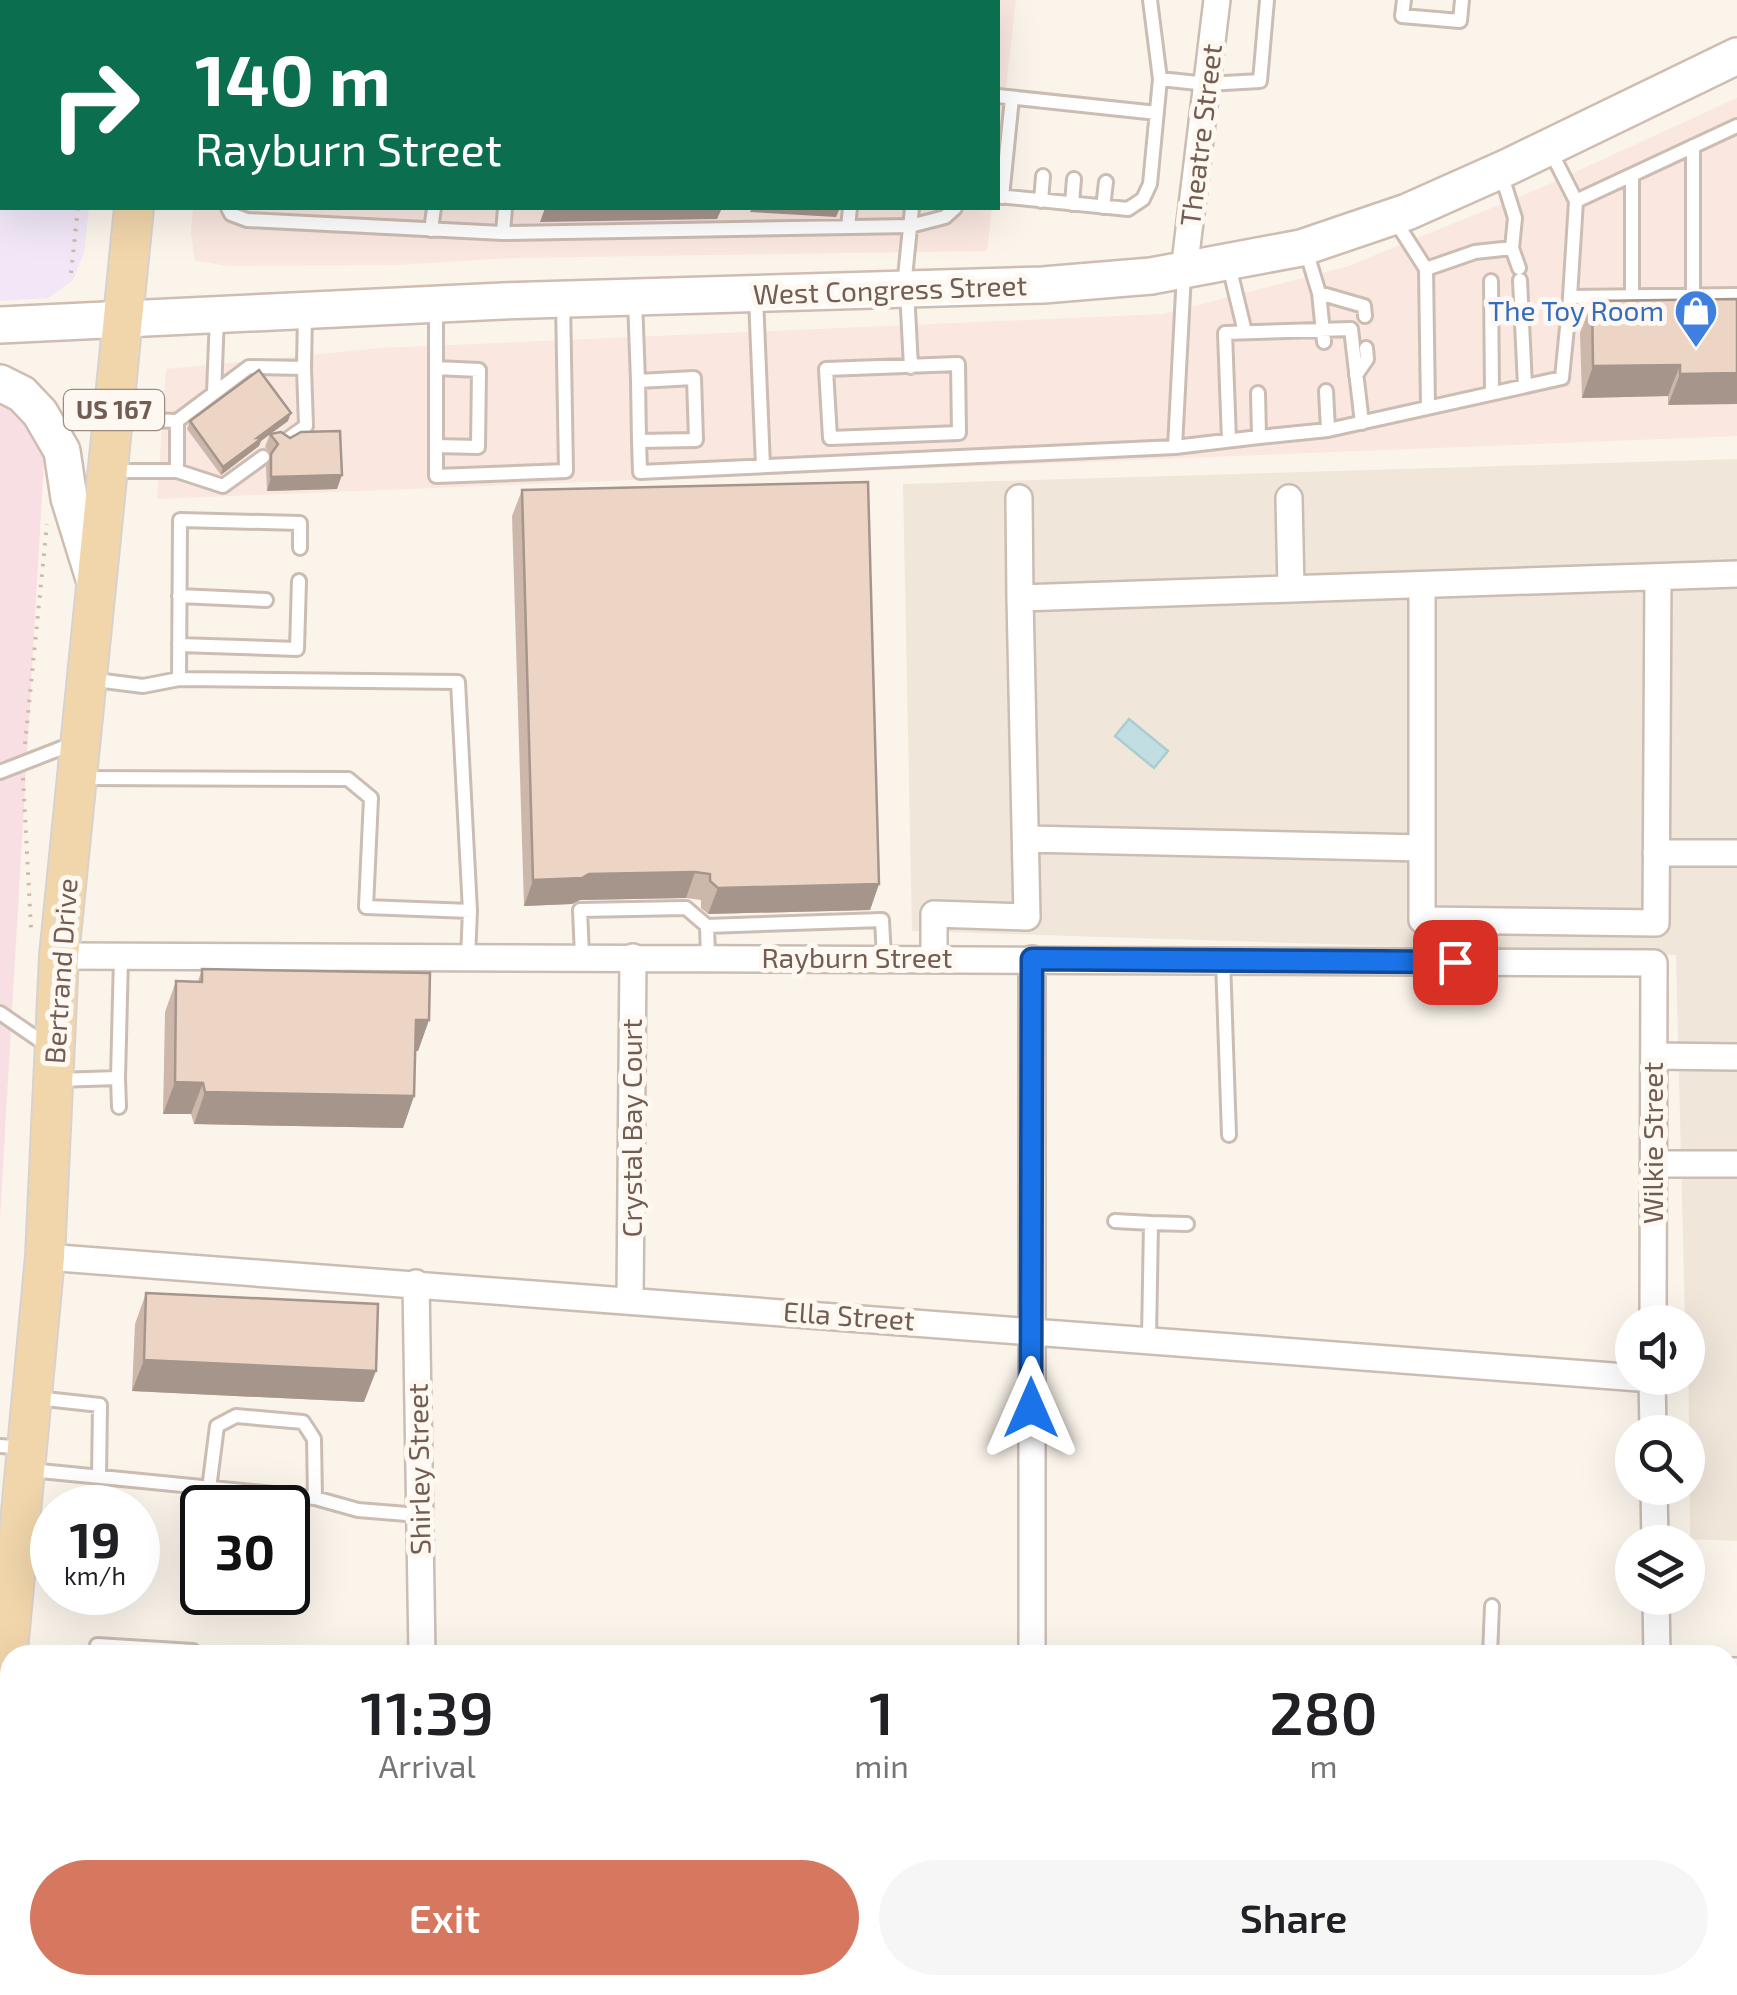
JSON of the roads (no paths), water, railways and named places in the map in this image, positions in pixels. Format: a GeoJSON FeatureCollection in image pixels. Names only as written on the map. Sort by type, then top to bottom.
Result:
{"type":"FeatureCollection","features":[{"type":"Feature","properties":{"kind":"main road","name":"West Congress Street"},"geometry":{"type":"LineString","coordinates":[[0,325],[436,304],[1096,282],[1184,271],[1305,246],[1392,217],[1500,171],[1737,56]]}},
{"type":"Feature","properties":{"kind":"main road","name":"Bertrand Drive"},"geometry":{"type":"LineString","coordinates":[[7,1645],[17,1455],[33,1398],[44,1257],[59,956],[134,210]]}},
{"type":"Feature","properties":{"kind":"main road"},"geometry":{"type":"LineString","coordinates":[[0,384],[22,394],[40,413],[62,451],[69,498],[96,585]]}},
{"type":"Feature","properties":{"kind":"street","name":"Theatre Street"},"geometry":{"type":"LineString","coordinates":[[1184,271],[1217,0]]}},
{"type":"Feature","properties":{"kind":"street"},"geometry":{"type":"LineString","coordinates":[[934,958],[934,914],[1027,917],[1020,498]]}},
{"type":"Feature","properties":{"kind":"street"},"geometry":{"type":"LineString","coordinates":[[1290,498],[1291,589]]}},
{"type":"Feature","properties":{"kind":"street"},"geometry":{"type":"LineString","coordinates":[[1020,598],[1737,574]]}},
{"type":"Feature","properties":{"kind":"street"},"geometry":{"type":"LineString","coordinates":[[1422,920],[1656,924],[1658,577]]}},
{"type":"Feature","properties":{"kind":"street"},"geometry":{"type":"LineString","coordinates":[[1422,585],[1422,961]]}},
{"type":"Feature","properties":{"kind":"street"},"geometry":{"type":"LineString","coordinates":[[1027,839],[1422,848]]}},
{"type":"Feature","properties":{"kind":"street"},"geometry":{"type":"LineString","coordinates":[[1656,852],[1737,853]]}},
{"type":"Feature","properties":{"kind":"street"},"geometry":{"type":"LineString","coordinates":[[1555,922],[1555,962]]}},
{"type":"Feature","properties":{"kind":"street","name":"Rayburn Street"},"geometry":{"type":"LineString","coordinates":[[59,956],[1654,963]]}},
{"type":"Feature","properties":{"kind":"street","name":"Crystal Bay Court"},"geometry":{"type":"LineString","coordinates":[[630,1300],[633,957]]}},
{"type":"Feature","properties":{"kind":"street"},"geometry":{"type":"LineString","coordinates":[[1032,959],[1032,1645]]}},
{"type":"Feature","properties":{"kind":"street","name":"Wilkie Street"},"geometry":{"type":"LineString","coordinates":[[1653,1305],[1654,963]]}},
{"type":"Feature","properties":{"kind":"street"},"geometry":{"type":"LineString","coordinates":[[1654,1056],[1737,1057]]}},
{"type":"Feature","properties":{"kind":"street"},"geometry":{"type":"LineString","coordinates":[[1654,1164],[1737,1164]]}},
{"type":"Feature","properties":{"kind":"street","name":"Ella Street"},"geometry":{"type":"LineString","coordinates":[[44,1257],[1615,1375]]}},
{"type":"Feature","properties":{"kind":"street","name":"Shirley Street"},"geometry":{"type":"LineString","coordinates":[[416,1283],[422,1645]]}},
{"type":"Feature","properties":{"kind":"street"},"geometry":{"type":"LineString","coordinates":[[1656,1615],[1657,1645]]}},
{"type":"Feature","properties":{"kind":"lane"},"geometry":{"type":"LineString","coordinates":[[1150,0],[1160,80],[1157,112],[1150,184],[1143,199],[1128,209],[1000,197],[1005,97],[1157,112]]}},
{"type":"Feature","properties":{"kind":"lane"},"geometry":{"type":"LineString","coordinates":[[1160,80],[1207,84],[1260,81],[1266,0]]}},
{"type":"Feature","properties":{"kind":"lane"},"geometry":{"type":"LineString","coordinates":[[1404,0],[1402,16],[1460,20],[1462,0]]}},
{"type":"Feature","properties":{"kind":"lane"},"geometry":{"type":"LineString","coordinates":[[1048,120],[1049,102]]}},
{"type":"Feature","properties":{"kind":"lane"},"geometry":{"type":"LineString","coordinates":[[1079,122],[1081,105]]}},
{"type":"Feature","properties":{"kind":"lane"},"geometry":{"type":"LineString","coordinates":[[1112,126],[1114,108]]}},
{"type":"Feature","properties":{"kind":"lane"},"geometry":{"type":"LineString","coordinates":[[1576,201],[1737,126]]}},
{"type":"Feature","properties":{"kind":"lane"},"geometry":{"type":"LineString","coordinates":[[1693,295],[1694,146]]}},
{"type":"Feature","properties":{"kind":"lane"},"geometry":{"type":"LineString","coordinates":[[635,298],[640,472],[1175,446],[1328,430],[1562,378],[1576,201],[1549,147]]}},
{"type":"Feature","properties":{"kind":"lane"},"geometry":{"type":"LineString","coordinates":[[1500,171],[1515,218],[1512,248],[1520,274],[1525,386]]}},
{"type":"Feature","properties":{"kind":"lane"},"geometry":{"type":"LineString","coordinates":[[1632,175],[1632,296]]}},
{"type":"Feature","properties":{"kind":"lane"},"geometry":{"type":"LineString","coordinates":[[1041,201],[1043,176]]}},
{"type":"Feature","properties":{"kind":"lane"},"geometry":{"type":"LineString","coordinates":[[1072,204],[1074,179]]}},
{"type":"Feature","properties":{"kind":"lane"},"geometry":{"type":"LineString","coordinates":[[1104,207],[1106,182]]}},
{"type":"Feature","properties":{"kind":"lane"},"geometry":{"type":"LineString","coordinates":[[229,210],[248,220],[503,232],[910,226],[945,217],[953,210]]}},
{"type":"Feature","properties":{"kind":"lane"},"geometry":{"type":"LineString","coordinates":[[431,230],[434,210]]}},
{"type":"Feature","properties":{"kind":"lane"},"geometry":{"type":"LineString","coordinates":[[503,232],[505,210]]}},
{"type":"Feature","properties":{"kind":"lane"},"geometry":{"type":"LineString","coordinates":[[848,227],[850,210]]}},
{"type":"Feature","properties":{"kind":"lane"},"geometry":{"type":"LineString","coordinates":[[910,367],[905,290],[912,210]]}},
{"type":"Feature","properties":{"kind":"lane"},"geometry":{"type":"LineString","coordinates":[[1392,217],[1426,269],[1428,407]]}},
{"type":"Feature","properties":{"kind":"lane"},"geometry":{"type":"LineString","coordinates":[[1305,246],[1318,293],[1324,336]]}},
{"type":"Feature","properties":{"kind":"lane"},"geometry":{"type":"LineString","coordinates":[[1426,269],[1512,248]]}},
{"type":"Feature","properties":{"kind":"lane"},"geometry":{"type":"LineString","coordinates":[[1492,393],[1493,250]]}},
{"type":"Feature","properties":{"kind":"lane"},"geometry":{"type":"LineString","coordinates":[[1228,264],[1252,336]]}},
{"type":"Feature","properties":{"kind":"lane"},"geometry":{"type":"LineString","coordinates":[[1175,446],[1184,271]]}},
{"type":"Feature","properties":{"kind":"lane"},"geometry":{"type":"LineString","coordinates":[[1318,293],[1364,306],[1364,316]]}},
{"type":"Feature","properties":{"kind":"lane"},"geometry":{"type":"LineString","coordinates":[[756,295],[763,466]]}},
{"type":"Feature","properties":{"kind":"lane"},"geometry":{"type":"LineString","coordinates":[[1570,297],[1737,295]]}},
{"type":"Feature","properties":{"kind":"lane"},"geometry":{"type":"LineString","coordinates":[[436,304],[436,476],[566,472],[563,300]]}},
{"type":"Feature","properties":{"kind":"lane"},"geometry":{"type":"LineString","coordinates":[[285,441],[306,426],[306,311]]}},
{"type":"Feature","properties":{"kind":"lane"},"geometry":{"type":"LineString","coordinates":[[113,419],[177,421],[200,411],[214,393],[217,316]]}},
{"type":"Feature","properties":{"kind":"lane"},"geometry":{"type":"LineString","coordinates":[[1229,440],[1224,333],[1324,336],[1351,329],[1362,423]]}},
{"type":"Feature","properties":{"kind":"lane"},"geometry":{"type":"LineString","coordinates":[[1356,375],[1367,360],[1366,348]]}},
{"type":"Feature","properties":{"kind":"lane"},"geometry":{"type":"LineString","coordinates":[[958,364],[959,433],[830,438],[826,369],[910,367],[958,364]]}},
{"type":"Feature","properties":{"kind":"lane"},"geometry":{"type":"LineString","coordinates":[[214,393],[232,388],[250,367],[304,368]]}},
{"type":"Feature","properties":{"kind":"lane"},"geometry":{"type":"LineString","coordinates":[[436,368],[479,370],[478,447],[436,446]]}},
{"type":"Feature","properties":{"kind":"lane"},"geometry":{"type":"LineString","coordinates":[[638,380],[694,378],[696,440],[639,441]]}},
{"type":"Feature","properties":{"kind":"lane"},"geometry":{"type":"LineString","coordinates":[[1326,391],[1328,430]]}},
{"type":"Feature","properties":{"kind":"lane"},"geometry":{"type":"LineString","coordinates":[[1258,393],[1259,438]]}},
{"type":"Feature","properties":{"kind":"lane"},"geometry":{"type":"LineString","coordinates":[[177,421],[177,471]]}},
{"type":"Feature","properties":{"kind":"lane"},"geometry":{"type":"LineString","coordinates":[[108,470],[177,471],[223,486],[240,467],[263,457]]}},
{"type":"Feature","properties":{"kind":"lane"},"geometry":{"type":"LineString","coordinates":[[179,679],[180,520],[300,523],[300,548]]}},
{"type":"Feature","properties":{"kind":"lane"},"geometry":{"type":"LineString","coordinates":[[179,645],[297,649],[299,582]]}},
{"type":"Feature","properties":{"kind":"lane"},"geometry":{"type":"LineString","coordinates":[[180,596],[266,600]]}},
{"type":"Feature","properties":{"kind":"lane"},"geometry":{"type":"LineString","coordinates":[[86,679],[144,686],[179,679],[458,682],[470,912],[468,957]]}},
{"type":"Feature","properties":{"kind":"lane"},"geometry":{"type":"LineString","coordinates":[[0,772],[24,762],[78,759],[348,779],[371,798],[366,907],[470,912]]}},
{"type":"Feature","properties":{"kind":"lane"},"geometry":{"type":"LineString","coordinates":[[582,956],[580,910],[686,908],[707,926],[882,920],[884,958]]}},
{"type":"Feature","properties":{"kind":"lane"},"geometry":{"type":"LineString","coordinates":[[707,926],[708,957]]}},
{"type":"Feature","properties":{"kind":"lane"},"geometry":{"type":"LineString","coordinates":[[118,1107],[121,957]]}},
{"type":"Feature","properties":{"kind":"lane"},"geometry":{"type":"LineString","coordinates":[[1223,960],[1229,1135]]}},
{"type":"Feature","properties":{"kind":"lane"},"geometry":{"type":"LineString","coordinates":[[0,1013],[54,1066],[118,1078]]}},
{"type":"Feature","properties":{"kind":"lane"},"geometry":{"type":"LineString","coordinates":[[1115,1220],[1188,1224]]}},
{"type":"Feature","properties":{"kind":"lane"},"geometry":{"type":"LineString","coordinates":[[1149,1339],[1151,1223]]}},
{"type":"Feature","properties":{"kind":"lane"},"geometry":{"type":"LineString","coordinates":[[33,1398],[100,1405],[100,1477]]}},
{"type":"Feature","properties":{"kind":"lane"},"geometry":{"type":"LineString","coordinates":[[210,1485],[217,1426],[236,1416],[303,1422],[314,1439],[314,1498]]}},
{"type":"Feature","properties":{"kind":"lane"},"geometry":{"type":"LineString","coordinates":[[17,1455],[100,1477],[180,1486]]}},
{"type":"Feature","properties":{"kind":"lane"},"geometry":{"type":"LineString","coordinates":[[310,1498],[358,1510],[419,1515]]}},
{"type":"Feature","properties":{"kind":"lane"},"geometry":{"type":"LineString","coordinates":[[1490,1645],[1492,1606]]}},
{"type":"Feature","properties":{"kind":"water"},"geometry":{"type":"Polygon","coordinates":[[[1129,719],[1168,751],[1154,768],[1115,736],[1129,719]]]}},
{"type":"Feature","properties":{"kind":"place","name":"The Toy Room"},"geometry":{"type":"Point","coordinates":[1696,349]}}]}
